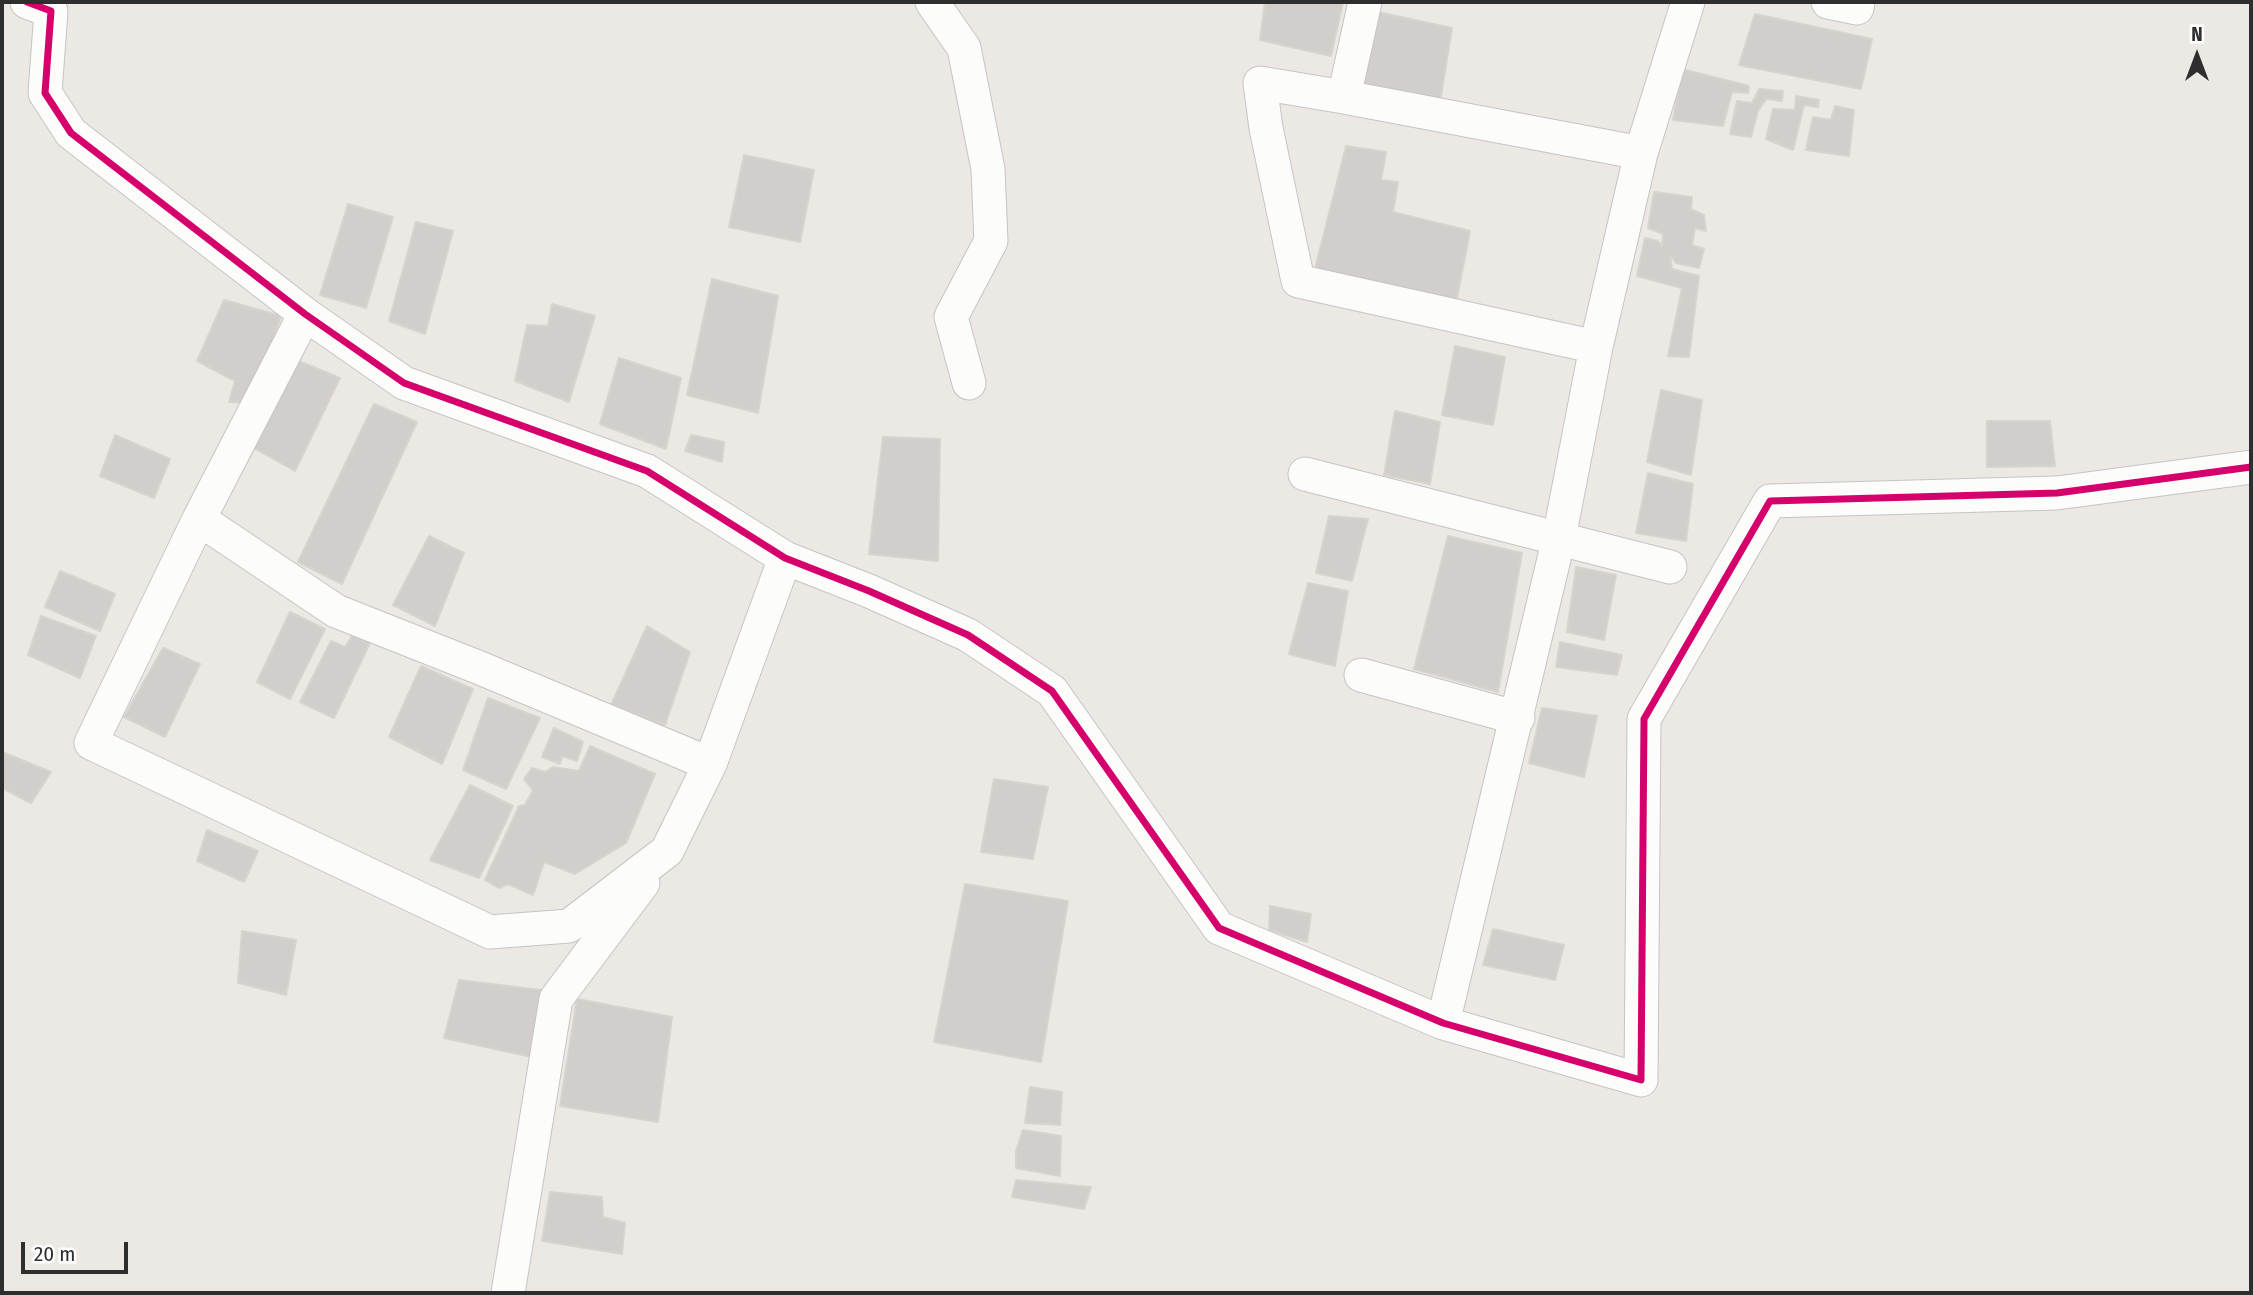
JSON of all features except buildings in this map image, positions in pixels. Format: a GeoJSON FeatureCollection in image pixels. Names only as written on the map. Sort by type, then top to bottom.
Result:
{"type":"FeatureCollection","features":[{"type":"Feature","properties":{"kind":"street"},"geometry":{"type":"LineString","coordinates":[[27,2],[51,11],[45,93],[71,133],[305,314],[404,383],[647,471],[785,558],[869,591],[968,635],[1052,691],[1219,928],[1443,1023],[1641,1080],[1644,719],[1770,501],[2057,493],[2251,467]]}},
{"type":"Feature","properties":{"kind":"street"},"geometry":{"type":"LineString","coordinates":[[932,2],[964,48],[988,169],[991,241],[951,317],[969,383]]}},
{"type":"Feature","properties":{"kind":"street"},"geometry":{"type":"LineString","coordinates":[[1343,97],[1365,2]]}},
{"type":"Feature","properties":{"kind":"street"},"geometry":{"type":"LineString","coordinates":[[1443,1023],[1559,538],[1596,347],[1641,153],[1688,2]]}},
{"type":"Feature","properties":{"kind":"street"},"geometry":{"type":"LineString","coordinates":[[1828,2],[1857,8],[1858,2]]}},
{"type":"Feature","properties":{"kind":"street"},"geometry":{"type":"LineString","coordinates":[[1596,347],[1298,281],[1266,128],[1260,83],[1641,153]]}},
{"type":"Feature","properties":{"kind":"street"},"geometry":{"type":"LineString","coordinates":[[305,314],[199,519],[91,743],[491,932],[569,926],[667,851]]}},
{"type":"Feature","properties":{"kind":"street"},"geometry":{"type":"LineString","coordinates":[[1305,474],[1670,567]]}},
{"type":"Feature","properties":{"kind":"street"},"geometry":{"type":"LineString","coordinates":[[199,519],[336,611],[710,764]]}},
{"type":"Feature","properties":{"kind":"street"},"geometry":{"type":"LineString","coordinates":[[508,1293],[556,999],[667,851],[710,764],[785,558]]}},
{"type":"Feature","properties":{"kind":"street"},"geometry":{"type":"LineString","coordinates":[[1362,675],[1518,718]]}},
{"type":"Feature","properties":{"kind":"cycle path"},"geometry":{"type":"LineString","coordinates":[[27,2],[51,11],[45,93],[71,133],[305,314],[404,383],[647,471],[785,558],[869,591],[968,635],[1052,691],[1219,928],[1443,1023],[1641,1080],[1644,719],[1770,501],[2057,493],[2251,467]]}}]}
